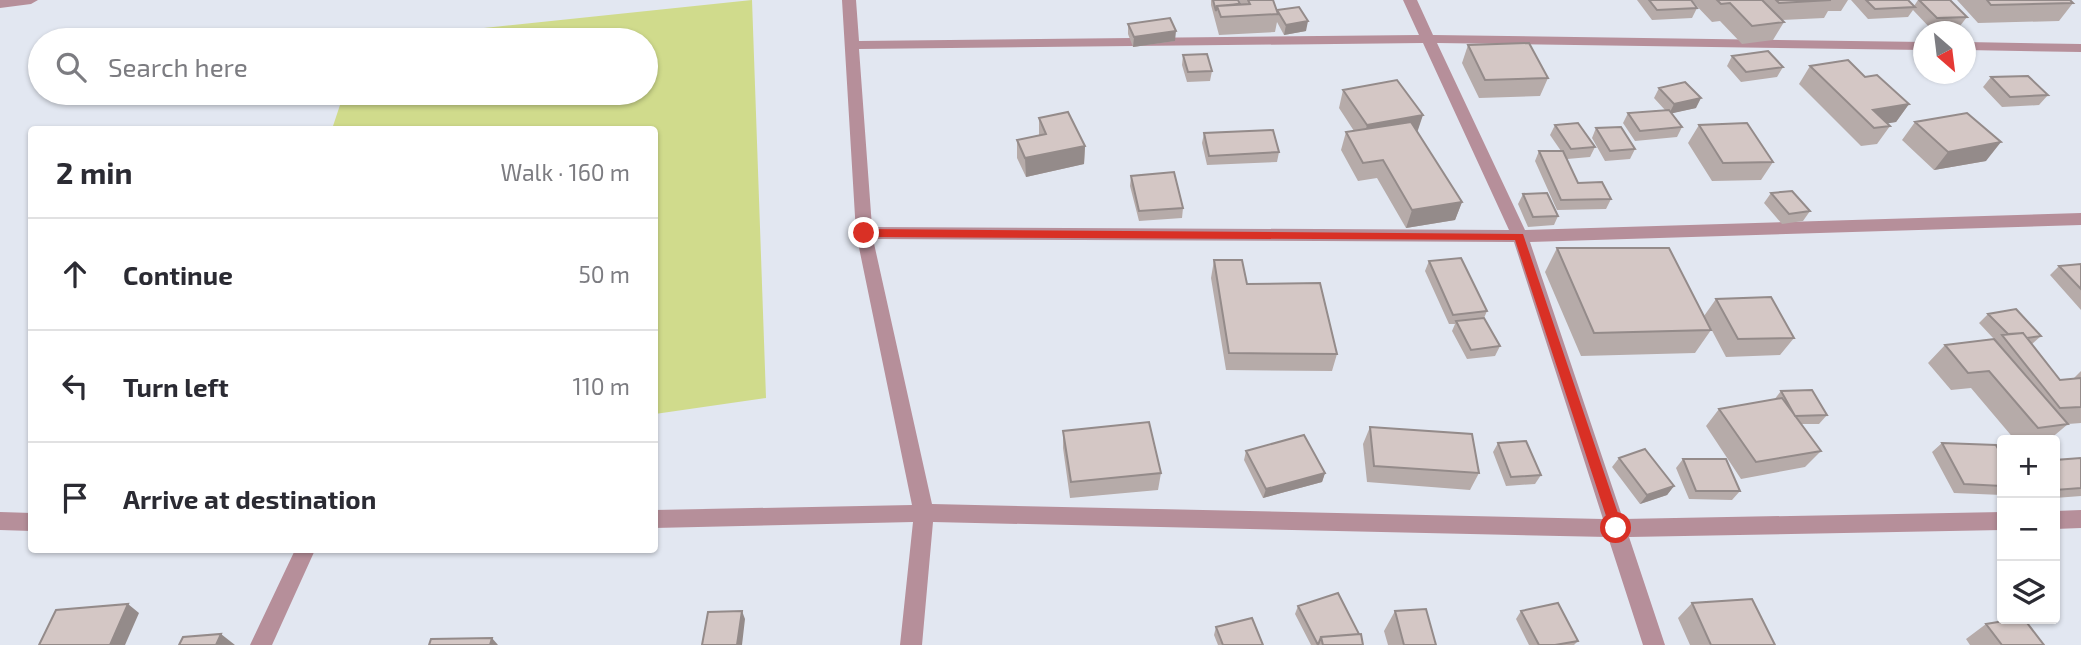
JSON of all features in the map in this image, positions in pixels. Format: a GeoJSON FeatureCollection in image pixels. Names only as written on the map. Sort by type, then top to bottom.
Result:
{"type":"FeatureCollection","features":[{"type":"Feature","properties":{"kind":"street"},"geometry":{"type":"LineString","coordinates":[[0,4],[32,0]]}},
{"type":"Feature","properties":{"kind":"street"},"geometry":{"type":"LineString","coordinates":[[849,0],[864,233],[924,513],[911,645]]}},
{"type":"Feature","properties":{"kind":"street"},"geometry":{"type":"LineString","coordinates":[[1410,0],[1520,236],[1654,645]]}},
{"type":"Feature","properties":{"kind":"street"},"geometry":{"type":"LineString","coordinates":[[852,45],[1429,39],[1913,46]]}},
{"type":"Feature","properties":{"kind":"street"},"geometry":{"type":"LineString","coordinates":[[1976,46],[2081,48]]}},
{"type":"Feature","properties":{"kind":"street"},"geometry":{"type":"LineString","coordinates":[[864,233],[1520,236],[2081,219]]}},
{"type":"Feature","properties":{"kind":"street"},"geometry":{"type":"LineString","coordinates":[[658,519],[924,513],[1616,528],[1997,520]]}},
{"type":"Feature","properties":{"kind":"street"},"geometry":{"type":"LineString","coordinates":[[2060,520],[2081,519]]}},
{"type":"Feature","properties":{"kind":"street"},"geometry":{"type":"LineString","coordinates":[[0,521],[28,522]]}},
{"type":"Feature","properties":{"kind":"street"},"geometry":{"type":"LineString","coordinates":[[261,645],[304,553]]}},
{"type":"Feature","properties":{"kind":"green space"},"geometry":{"type":"Polygon","coordinates":[[[752,0],[766,398],[658,414],[658,126],[333,126],[340,105],[658,105],[658,28],[485,28],[752,0]]]}},
{"type":"Feature","properties":{"kind":"building"},"geometry":{"type":"Polygon","coordinates":[[[1213,0],[1238,0],[1240,4],[1217,6],[1216,11],[1213,0]]]}},
{"type":"Feature","properties":{"kind":"building"},"geometry":{"type":"Polygon","coordinates":[[[1248,0],[1273,0],[1278,14],[1221,17],[1217,6],[1250,4],[1248,0]]]}},
{"type":"Feature","properties":{"kind":"building"},"geometry":{"type":"Polygon","coordinates":[[[1649,0],[1691,0],[1697,8],[1657,10],[1649,0]]]}},
{"type":"Feature","properties":{"kind":"building"},"geometry":{"type":"Polygon","coordinates":[[[1717,0],[1762,0],[1784,22],[1752,26],[1730,3],[1721,4],[1717,0]]]}},
{"type":"Feature","properties":{"kind":"building"},"geometry":{"type":"Polygon","coordinates":[[[1776,0],[1831,0],[1779,3],[1776,0]]]}},
{"type":"Feature","properties":{"kind":"building"},"geometry":{"type":"Polygon","coordinates":[[[1866,0],[1908,0],[1915,7],[1875,9],[1866,0]]]}},
{"type":"Feature","properties":{"kind":"building"},"geometry":{"type":"Polygon","coordinates":[[[1919,0],[1950,0],[1967,17],[1937,18],[1919,0]]]}},
{"type":"Feature","properties":{"kind":"building"},"geometry":{"type":"Polygon","coordinates":[[[1987,0],[2070,0],[2073,3],[1991,5],[1987,0]]]}},
{"type":"Feature","properties":{"kind":"building"},"geometry":{"type":"Polygon","coordinates":[[[1299,7],[1308,21],[1286,25],[1277,10],[1299,7]]]}},
{"type":"Feature","properties":{"kind":"building"},"geometry":{"type":"Polygon","coordinates":[[[1170,18],[1176,31],[1134,37],[1128,24],[1170,18]]]}},
{"type":"Feature","properties":{"kind":"building"},"geometry":{"type":"Polygon","coordinates":[[[1529,43],[1548,78],[1485,80],[1468,45],[1529,43]]]}},
{"type":"Feature","properties":{"kind":"building"},"geometry":{"type":"Polygon","coordinates":[[[1768,51],[1783,67],[1746,72],[1732,56],[1768,51]]]}},
{"type":"Feature","properties":{"kind":"building"},"geometry":{"type":"Polygon","coordinates":[[[1207,54],[1212,71],[1188,72],[1183,55],[1207,54]]]}},
{"type":"Feature","properties":{"kind":"building"},"geometry":{"type":"Polygon","coordinates":[[[1848,60],[1865,77],[1877,75],[1909,104],[1873,110],[1890,126],[1874,128],[1810,66],[1848,60]]]}},
{"type":"Feature","properties":{"kind":"building"},"geometry":{"type":"Polygon","coordinates":[[[2028,76],[2048,95],[2010,97],[1991,77],[2028,76]]]}},
{"type":"Feature","properties":{"kind":"building"},"geometry":{"type":"Polygon","coordinates":[[[1397,80],[1423,115],[1367,125],[1343,90],[1397,80]]]}},
{"type":"Feature","properties":{"kind":"building"},"geometry":{"type":"Polygon","coordinates":[[[1685,82],[1701,98],[1674,104],[1659,88],[1685,82]]]}},
{"type":"Feature","properties":{"kind":"building"},"geometry":{"type":"Polygon","coordinates":[[[1669,110],[1682,127],[1640,131],[1628,113],[1669,110]]]}},
{"type":"Feature","properties":{"kind":"building"},"geometry":{"type":"Polygon","coordinates":[[[1068,112],[1085,146],[1025,158],[1017,140],[1046,134],[1039,118],[1068,112]]]}},
{"type":"Feature","properties":{"kind":"building"},"geometry":{"type":"Polygon","coordinates":[[[1967,113],[2001,142],[1948,152],[1915,122],[1967,113]]]}},
{"type":"Feature","properties":{"kind":"building"},"geometry":{"type":"Polygon","coordinates":[[[1411,122],[1462,202],[1412,210],[1383,160],[1363,163],[1346,132],[1411,122]]]}},
{"type":"Feature","properties":{"kind":"building"},"geometry":{"type":"Polygon","coordinates":[[[1578,123],[1595,147],[1571,149],[1555,125],[1578,123]]]}},
{"type":"Feature","properties":{"kind":"building"},"geometry":{"type":"Polygon","coordinates":[[[1747,123],[1773,162],[1723,163],[1699,125],[1747,123]]]}},
{"type":"Feature","properties":{"kind":"building"},"geometry":{"type":"Polygon","coordinates":[[[1621,127],[1635,149],[1610,151],[1596,128],[1621,127]]]}},
{"type":"Feature","properties":{"kind":"building"},"geometry":{"type":"Polygon","coordinates":[[[1273,130],[1279,152],[1209,156],[1204,133],[1273,130]]]}},
{"type":"Feature","properties":{"kind":"building"},"geometry":{"type":"Polygon","coordinates":[[[1539,151],[1563,151],[1578,183],[1602,182],[1611,199],[1561,200],[1539,151]]]}},
{"type":"Feature","properties":{"kind":"building"},"geometry":{"type":"Polygon","coordinates":[[[1174,172],[1183,208],[1139,211],[1131,176],[1174,172]]]}},
{"type":"Feature","properties":{"kind":"building"},"geometry":{"type":"Polygon","coordinates":[[[1792,191],[1810,211],[1789,214],[1771,193],[1792,191]]]}},
{"type":"Feature","properties":{"kind":"building"},"geometry":{"type":"Polygon","coordinates":[[[1547,193],[1558,216],[1533,217],[1523,194],[1547,193]]]}},
{"type":"Feature","properties":{"kind":"building"},"geometry":{"type":"Polygon","coordinates":[[[1557,248],[1669,248],[1711,330],[1594,333],[1557,248]]]}},
{"type":"Feature","properties":{"kind":"building"},"geometry":{"type":"Polygon","coordinates":[[[1461,258],[1487,311],[1453,315],[1429,261],[1461,258]]]}},
{"type":"Feature","properties":{"kind":"building"},"geometry":{"type":"Polygon","coordinates":[[[1214,260],[1242,260],[1247,284],[1320,283],[1337,354],[1229,353],[1214,260]]]}},
{"type":"Feature","properties":{"kind":"building"},"geometry":{"type":"Polygon","coordinates":[[[2081,264],[2081,289],[2059,266],[2081,264]]]}},
{"type":"Feature","properties":{"kind":"building"},"geometry":{"type":"Polygon","coordinates":[[[1771,297],[1794,338],[1738,339],[1716,299],[1771,297]]]}},
{"type":"Feature","properties":{"kind":"building"},"geometry":{"type":"Polygon","coordinates":[[[2016,309],[2041,336],[2027,338],[2023,333],[2008,334],[1988,314],[2016,309]]]}},
{"type":"Feature","properties":{"kind":"building"},"geometry":{"type":"Polygon","coordinates":[[[1484,318],[1500,346],[1471,350],[1456,321],[1484,318]]]}},
{"type":"Feature","properties":{"kind":"building"},"geometry":{"type":"Polygon","coordinates":[[[2023,333],[2060,380],[2081,378],[2081,407],[2060,408],[2002,335],[2023,333]]]}},
{"type":"Feature","properties":{"kind":"building"},"geometry":{"type":"Polygon","coordinates":[[[1994,339],[2068,424],[2038,428],[1989,371],[1968,373],[1945,345],[1994,339]]]}},
{"type":"Feature","properties":{"kind":"building"},"geometry":{"type":"Polygon","coordinates":[[[1812,390],[1827,415],[1795,416],[1781,391],[1812,390]]]}},
{"type":"Feature","properties":{"kind":"building"},"geometry":{"type":"Polygon","coordinates":[[[1782,398],[1821,451],[1756,462],[1719,409],[1782,398]]]}},
{"type":"Feature","properties":{"kind":"building"},"geometry":{"type":"Polygon","coordinates":[[[1149,422],[1161,473],[1071,482],[1063,431],[1149,422]]]}},
{"type":"Feature","properties":{"kind":"building"},"geometry":{"type":"Polygon","coordinates":[[[1370,427],[1472,434],[1479,473],[1374,466],[1370,427]]]}},
{"type":"Feature","properties":{"kind":"building"},"geometry":{"type":"Polygon","coordinates":[[[1304,435],[1325,473],[1266,489],[1246,451],[1304,435]]]}},
{"type":"Feature","properties":{"kind":"building"},"geometry":{"type":"Polygon","coordinates":[[[1526,441],[1541,475],[1511,477],[1498,443],[1526,441]]]}},
{"type":"Feature","properties":{"kind":"building"},"geometry":{"type":"Polygon","coordinates":[[[1942,443],[1996,445],[1997,486],[1964,484],[1942,443]]]}},
{"type":"Feature","properties":{"kind":"building"},"geometry":{"type":"Polygon","coordinates":[[[1645,449],[1674,486],[1647,495],[1619,458],[1645,449]]]}},
{"type":"Feature","properties":{"kind":"building"},"geometry":{"type":"Polygon","coordinates":[[[2081,458],[2081,488],[2060,490],[2060,460],[2081,458]]]}},
{"type":"Feature","properties":{"kind":"building"},"geometry":{"type":"Polygon","coordinates":[[[1683,459],[1726,459],[1740,491],[1696,491],[1683,459]]]}},
{"type":"Feature","properties":{"kind":"building"},"geometry":{"type":"Polygon","coordinates":[[[1338,593],[1359,634],[1321,637],[1318,645],[1298,606],[1338,593]]]}},
{"type":"Feature","properties":{"kind":"building"},"geometry":{"type":"Polygon","coordinates":[[[1752,599],[1775,645],[1711,645],[1692,603],[1752,599]]]}},
{"type":"Feature","properties":{"kind":"building"},"geometry":{"type":"Polygon","coordinates":[[[1558,603],[1578,641],[1539,645],[1521,611],[1558,603]]]}},
{"type":"Feature","properties":{"kind":"building"},"geometry":{"type":"Polygon","coordinates":[[[128,604],[110,645],[39,645],[56,610],[128,604]]]}},
{"type":"Feature","properties":{"kind":"building"},"geometry":{"type":"Polygon","coordinates":[[[1426,609],[1436,645],[1404,645],[1395,611],[1426,609]]]}},
{"type":"Feature","properties":{"kind":"building"},"geometry":{"type":"Polygon","coordinates":[[[742,611],[737,645],[702,645],[708,612],[742,611]]]}},
{"type":"Feature","properties":{"kind":"building"},"geometry":{"type":"Polygon","coordinates":[[[1252,618],[1263,645],[1223,645],[1216,627],[1252,618]]]}},
{"type":"Feature","properties":{"kind":"building"},"geometry":{"type":"Polygon","coordinates":[[[1986,624],[2028,624],[2044,645],[2002,645],[1986,624]]]}},
{"type":"Feature","properties":{"kind":"building"},"geometry":{"type":"Polygon","coordinates":[[[221,634],[216,645],[179,645],[183,637],[221,634]]]}},
{"type":"Feature","properties":{"kind":"building"},"geometry":{"type":"Polygon","coordinates":[[[1361,634],[1363,645],[1323,645],[1321,637],[1361,634]]]}},
{"type":"Feature","properties":{"kind":"building"},"geometry":{"type":"Polygon","coordinates":[[[492,638],[490,645],[429,645],[431,639],[492,638]]]}},
{"type":"Feature","properties":{"kind":"route"},"geometry":{"type":"LineString","coordinates":[[864,233],[1520,236],[1616,528]]}}]}
